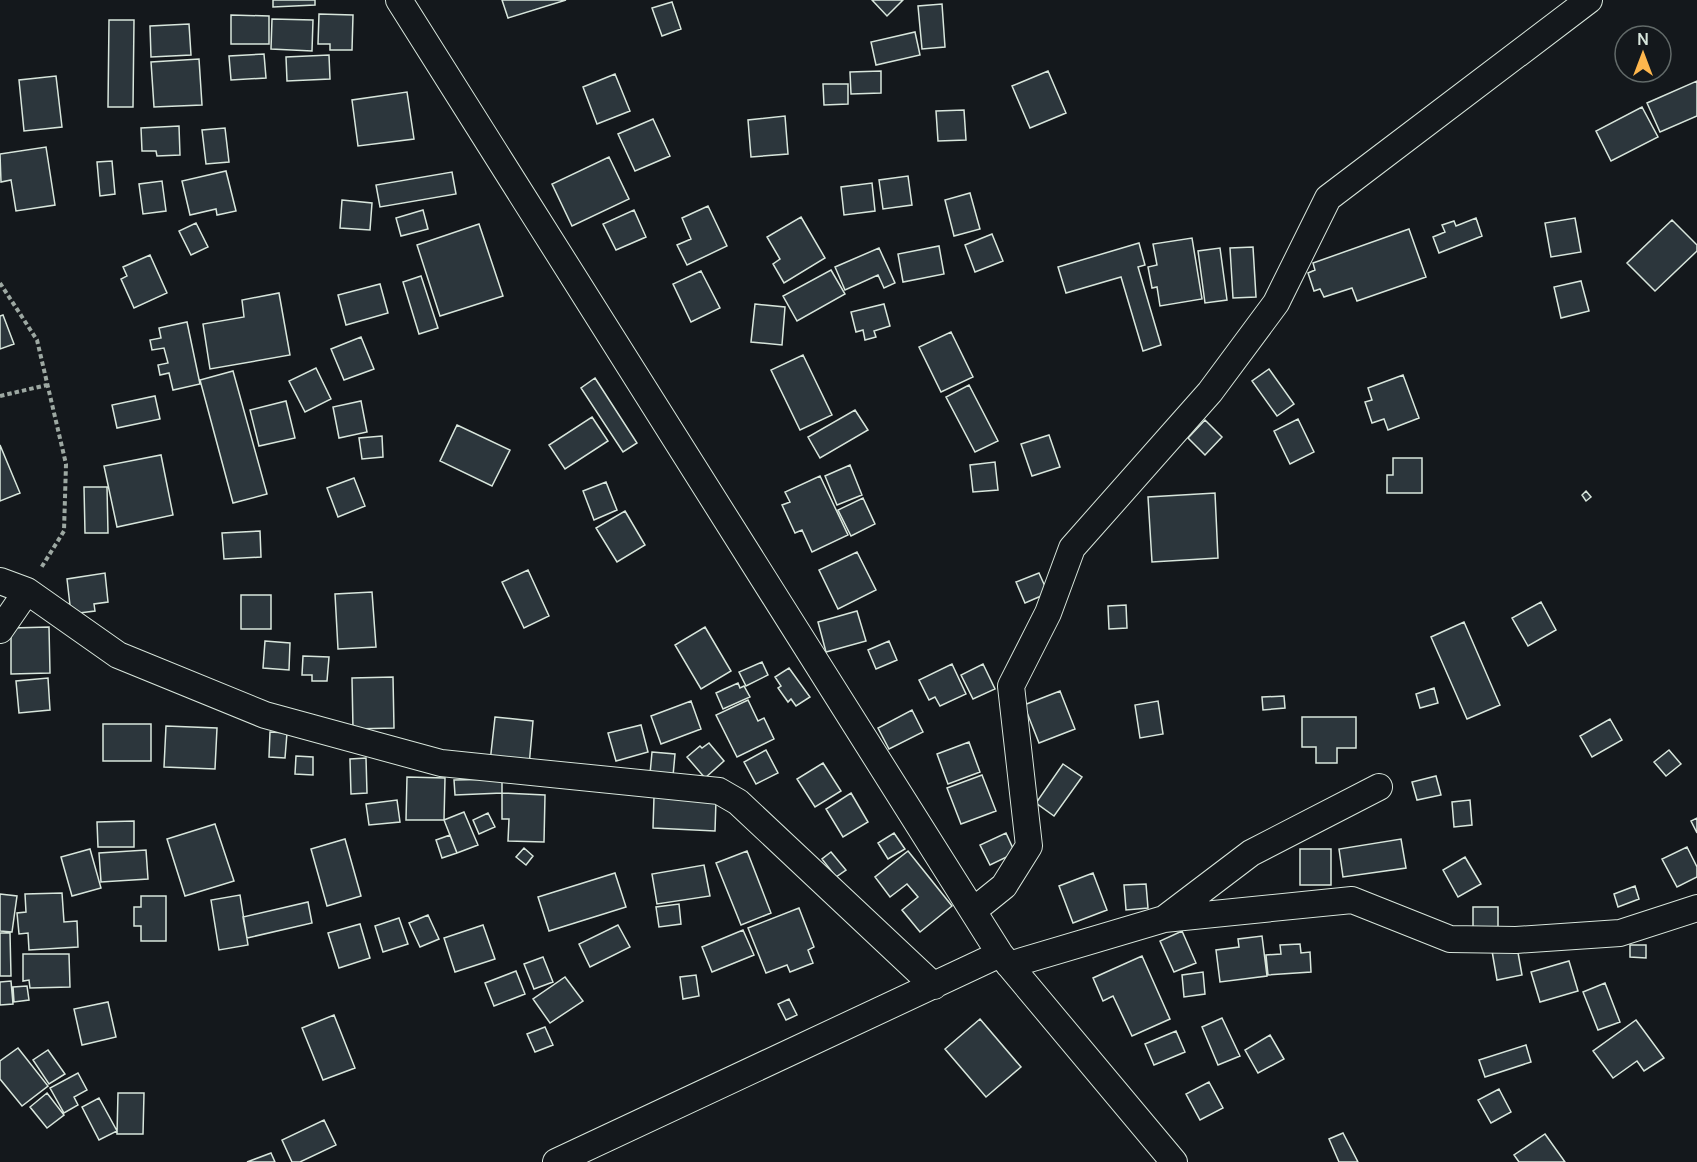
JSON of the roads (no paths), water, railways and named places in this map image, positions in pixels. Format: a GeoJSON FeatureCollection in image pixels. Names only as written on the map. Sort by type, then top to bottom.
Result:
{"type":"FeatureCollection","features":[{"type":"Feature","properties":{"kind":"street"},"geometry":{"type":"LineString","coordinates":[[399,0],[1005,960],[1174,1162]]}},
{"type":"Feature","properties":{"kind":"street"},"geometry":{"type":"LineString","coordinates":[[973,911],[1004,886],[1029,846],[1011,686],[1048,613],[1072,548],[1210,392],[1276,303],[1328,198],[1589,0]]}},
{"type":"Feature","properties":{"kind":"street"},"geometry":{"type":"LineString","coordinates":[[0,581],[27,591],[118,655],[265,716],[441,763],[719,792],[738,802],[934,986]]}},
{"type":"Feature","properties":{"kind":"street"},"geometry":{"type":"LineString","coordinates":[[0,630],[27,591]]}},
{"type":"Feature","properties":{"kind":"street"},"geometry":{"type":"LineString","coordinates":[[1164,919],[1251,853],[1379,787]]}},
{"type":"Feature","properties":{"kind":"street"},"geometry":{"type":"LineString","coordinates":[[556,1162],[934,986],[1005,960],[1164,919],[1352,900],[1450,939],[1516,940],[1620,933],[1697,908]]}}]}
